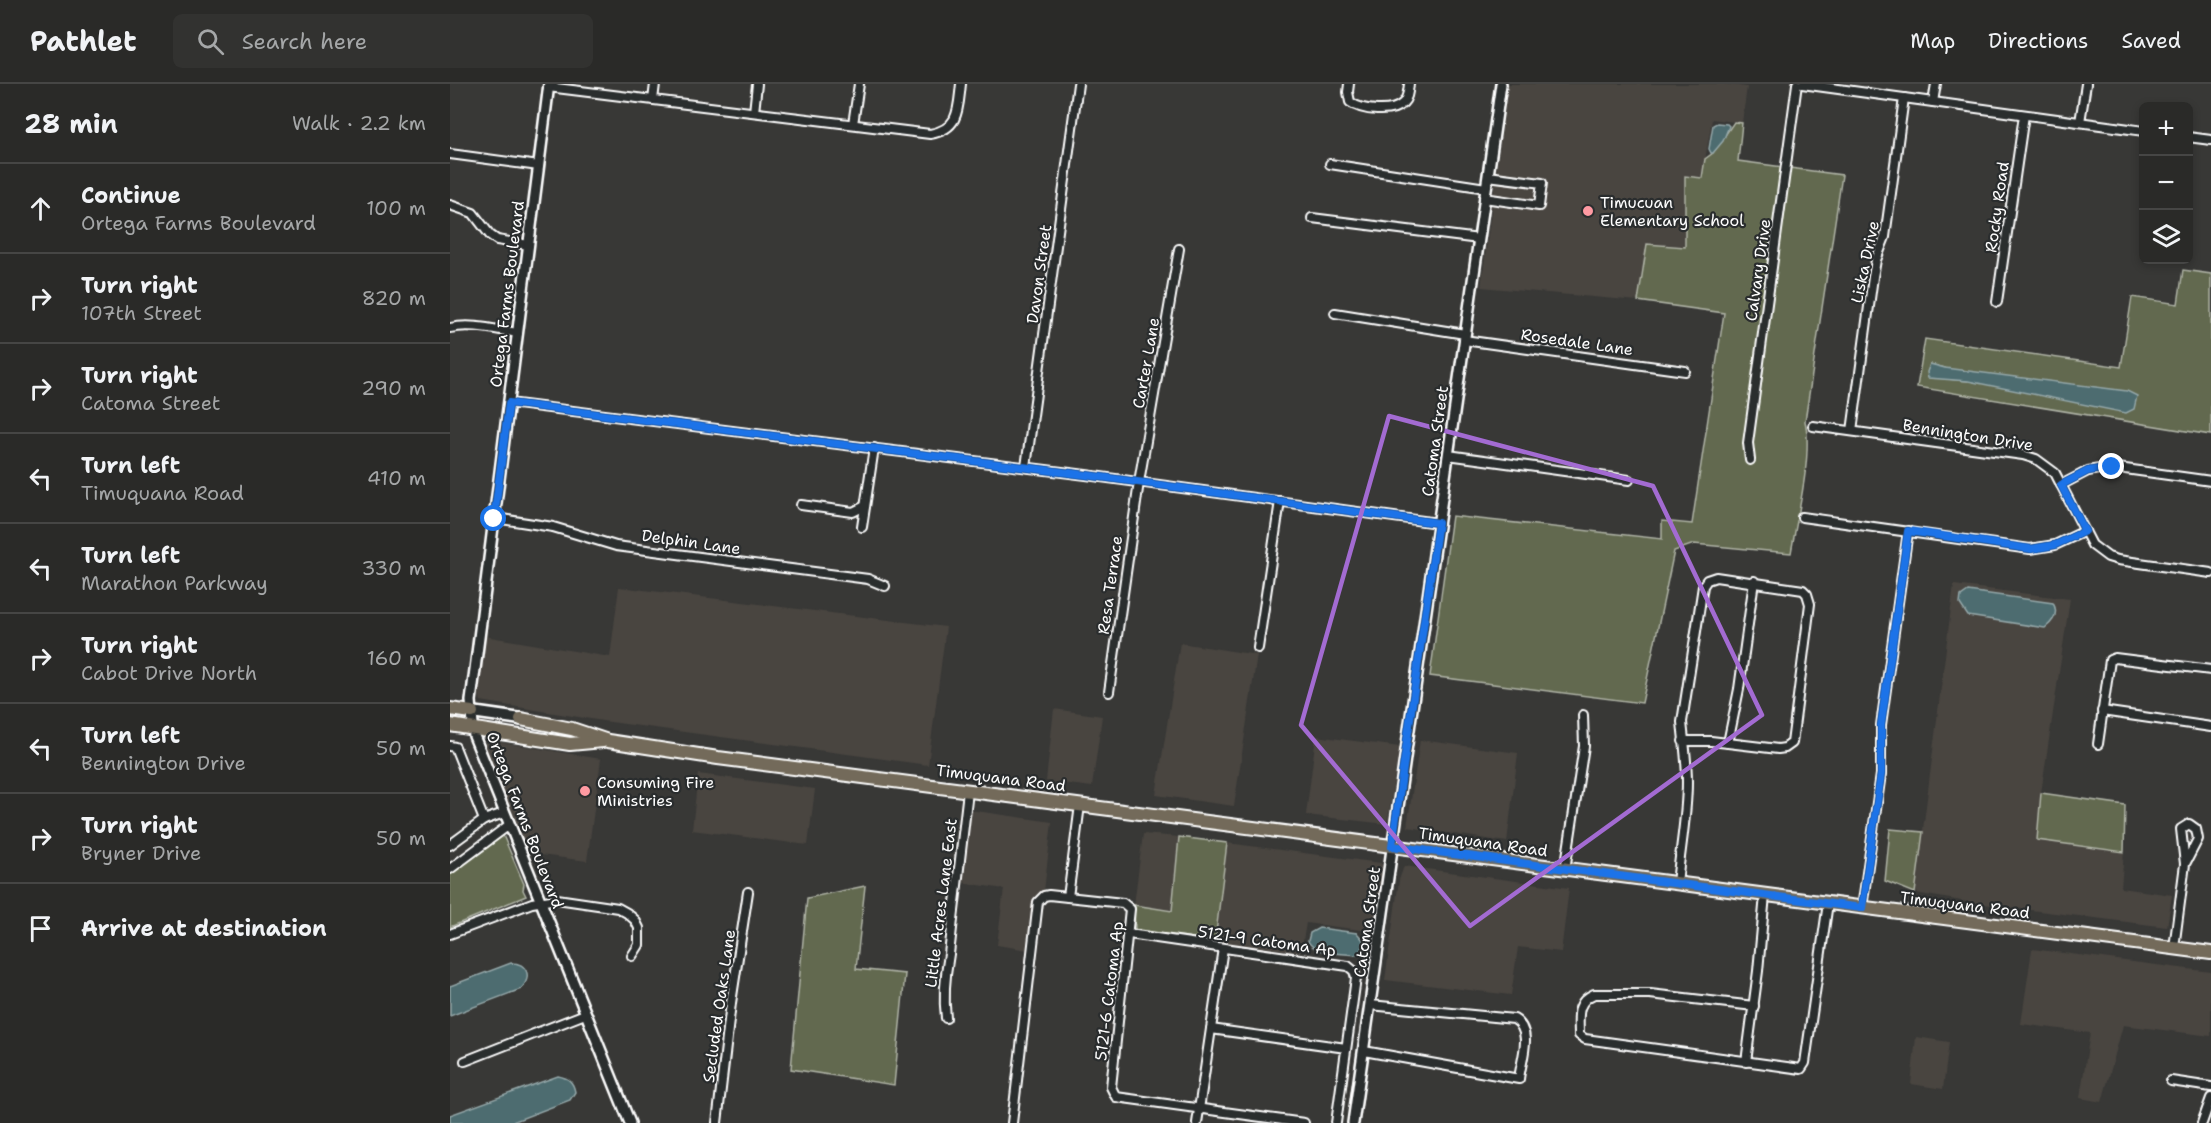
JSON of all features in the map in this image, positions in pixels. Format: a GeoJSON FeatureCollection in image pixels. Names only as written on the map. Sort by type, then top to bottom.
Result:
{"type":"FeatureCollection","features":[{"type":"Feature","properties":{"kind":"main road","name":"Timuquana Road"},"geometry":{"type":"LineString","coordinates":[[450,709],[572,729],[608,741],[968,791],[2211,953]]}},
{"type":"Feature","properties":{"kind":"main road","name":"Timuquana Road"},"geometry":{"type":"LineString","coordinates":[[450,725],[570,744],[608,741]]}},
{"type":"Feature","properties":{"kind":"street"},"geometry":{"type":"LineString","coordinates":[[653,99],[656,84]]}},
{"type":"Feature","properties":{"kind":"street"},"geometry":{"type":"LineString","coordinates":[[754,112],[757,84]]}},
{"type":"Feature","properties":{"kind":"street"},"geometry":{"type":"LineString","coordinates":[[854,124],[859,84]]}},
{"type":"Feature","properties":{"kind":"street"},"geometry":{"type":"LineString","coordinates":[[548,85],[930,134],[947,128],[957,114],[961,84]]}},
{"type":"Feature","properties":{"kind":"street","name":"Davon Street"},"geometry":{"type":"LineString","coordinates":[[1026,467],[1078,84]]}},
{"type":"Feature","properties":{"kind":"street"},"geometry":{"type":"LineString","coordinates":[[1349,84],[1350,102],[1362,109],[1382,110],[1402,105],[1409,84]]}},
{"type":"Feature","properties":{"kind":"street","name":"Catoma Street"},"geometry":{"type":"LineString","coordinates":[[1353,1123],[1501,84]]}},
{"type":"Feature","properties":{"kind":"street","name":"Calvary Drive"},"geometry":{"type":"LineString","coordinates":[[1750,460],[1748,443],[1797,84]]}},
{"type":"Feature","properties":{"kind":"street"},"geometry":{"type":"LineString","coordinates":[[1802,84],[2139,130]]}},
{"type":"Feature","properties":{"kind":"street"},"geometry":{"type":"LineString","coordinates":[[1933,102],[1936,84]]}},
{"type":"Feature","properties":{"kind":"street"},"geometry":{"type":"LineString","coordinates":[[2080,122],[2086,84]]}},
{"type":"Feature","properties":{"kind":"street","name":"Ortega Farms Boulevard"},"geometry":{"type":"LineString","coordinates":[[548,85],[471,701],[474,736],[630,1123]]}},
{"type":"Feature","properties":{"kind":"street","name":"Liska Drive"},"geometry":{"type":"LineString","coordinates":[[1852,431],[1873,277],[1876,260],[1885,237],[1904,98]]}},
{"type":"Feature","properties":{"kind":"street","name":"Rocky Road"},"geometry":{"type":"LineString","coordinates":[[1997,302],[2024,115]]}},
{"type":"Feature","properties":{"kind":"street"},"geometry":{"type":"LineString","coordinates":[[2193,138],[2211,140]]}},
{"type":"Feature","properties":{"kind":"street"},"geometry":{"type":"LineString","coordinates":[[450,154],[539,166]]}},
{"type":"Feature","properties":{"kind":"street"},"geometry":{"type":"LineString","coordinates":[[1330,164],[1486,188]]}},
{"type":"Feature","properties":{"kind":"street"},"geometry":{"type":"LineString","coordinates":[[1484,198],[1539,206],[1542,183],[1488,176]]}},
{"type":"Feature","properties":{"kind":"street"},"geometry":{"type":"LineString","coordinates":[[450,205],[474,213],[490,235],[497,240],[529,245]]}},
{"type":"Feature","properties":{"kind":"street"},"geometry":{"type":"LineString","coordinates":[[1312,218],[1479,239]]}},
{"type":"Feature","properties":{"kind":"street","name":"Carter Lane"},"geometry":{"type":"LineString","coordinates":[[1139,482],[1179,249]]}},
{"type":"Feature","properties":{"kind":"street","name":"Rosedale Lane"},"geometry":{"type":"LineString","coordinates":[[1335,313],[1465,337],[1685,371]]}},
{"type":"Feature","properties":{"kind":"street"},"geometry":{"type":"LineString","coordinates":[[450,328],[473,327],[518,333]]}},
{"type":"Feature","properties":{"kind":"street"},"geometry":{"type":"LineString","coordinates":[[509,403],[1026,467],[1438,523]]}},
{"type":"Feature","properties":{"kind":"street","name":"Bennington Drive"},"geometry":{"type":"LineString","coordinates":[[1813,426],[2023,455],[2036,459],[2055,473],[2092,544],[2108,557],[2211,573]]}},
{"type":"Feature","properties":{"kind":"street"},"geometry":{"type":"LineString","coordinates":[[862,527],[874,448]]}},
{"type":"Feature","properties":{"kind":"street"},"geometry":{"type":"LineString","coordinates":[[1448,455],[1629,480]]}},
{"type":"Feature","properties":{"kind":"street"},"geometry":{"type":"LineString","coordinates":[[2061,485],[2088,471],[2112,467],[2211,481]]}},
{"type":"Feature","properties":{"kind":"street","name":"Resa Terrace"},"geometry":{"type":"LineString","coordinates":[[1109,692],[1139,482]]}},
{"type":"Feature","properties":{"kind":"street"},"geometry":{"type":"LineString","coordinates":[[1258,648],[1280,501]]}},
{"type":"Feature","properties":{"kind":"street"},"geometry":{"type":"LineString","coordinates":[[801,505],[853,512],[865,506]]}},
{"type":"Feature","properties":{"kind":"street"},"geometry":{"type":"LineString","coordinates":[[1802,516],[2031,549],[2055,545],[2085,531]]}},
{"type":"Feature","properties":{"kind":"street","name":"Delphin Lane"},"geometry":{"type":"LineString","coordinates":[[495,518],[553,527],[616,546],[868,579],[885,586]]}},
{"type":"Feature","properties":{"kind":"street"},"geometry":{"type":"LineString","coordinates":[[1862,908],[1881,774],[1881,725],[1908,531]]}},
{"type":"Feature","properties":{"kind":"street"},"geometry":{"type":"LineString","coordinates":[[1677,884],[1685,823],[1687,783],[1683,741],[1682,722],[1703,586],[1707,580],[1716,577],[1796,587],[1803,590],[1809,599],[1792,742],[1785,748],[1778,749],[1711,741],[1683,741]]}},
{"type":"Feature","properties":{"kind":"street"},"geometry":{"type":"LineString","coordinates":[[1728,743],[1739,689],[1754,581]]}},
{"type":"Feature","properties":{"kind":"street"},"geometry":{"type":"LineString","coordinates":[[2098,744],[2110,660],[2115,658],[2211,670]]}},
{"type":"Feature","properties":{"kind":"street"},"geometry":{"type":"LineString","coordinates":[[2102,711],[2211,727]]}},
{"type":"Feature","properties":{"kind":"street"},"geometry":{"type":"LineString","coordinates":[[1566,870],[1584,746],[1583,715]]}},
{"type":"Feature","properties":{"kind":"street"},"geometry":{"type":"LineString","coordinates":[[450,746],[455,747],[484,820]]}},
{"type":"Feature","properties":{"kind":"street","name":"Little Acres Lane East"},"geometry":{"type":"LineString","coordinates":[[946,1018],[944,983],[968,791]]}},
{"type":"Feature","properties":{"kind":"street"},"geometry":{"type":"LineString","coordinates":[[1068,897],[1080,805]]}},
{"type":"Feature","properties":{"kind":"street"},"geometry":{"type":"LineString","coordinates":[[450,845],[484,820],[504,813]]}},
{"type":"Feature","properties":{"kind":"street"},"geometry":{"type":"LineString","coordinates":[[450,868],[509,825]]}},
{"type":"Feature","properties":{"kind":"street"},"geometry":{"type":"LineString","coordinates":[[2174,948],[2185,864]]}},
{"type":"Feature","properties":{"kind":"street","name":"Secluded Oaks Lane"},"geometry":{"type":"LineString","coordinates":[[717,1123],[731,1003],[748,892]]}},
{"type":"Feature","properties":{"kind":"street","name":"5121-6 Catoma Ap"},"geometry":{"type":"LineString","coordinates":[[1012,1123],[1038,902],[1044,896],[1049,895],[1123,903],[1128,905],[1131,914],[1111,1087],[1113,1093],[1120,1099],[1304,1123]]}},
{"type":"Feature","properties":{"kind":"street"},"geometry":{"type":"LineString","coordinates":[[1746,1062],[1765,895]]}},
{"type":"Feature","properties":{"kind":"street"},"geometry":{"type":"LineString","coordinates":[[450,934],[540,900],[557,899],[618,908],[627,913],[636,920],[640,936],[639,945],[632,956]]}},
{"type":"Feature","properties":{"kind":"street"},"geometry":{"type":"LineString","coordinates":[[1754,1006],[1650,994],[1594,994],[1583,1000],[1579,1012],[1579,1035],[1586,1039],[1801,1069],[1804,1066],[1828,903]]}},
{"type":"Feature","properties":{"kind":"street","name":"5121-9 Catoma Ap"},"geometry":{"type":"LineString","coordinates":[[1129,934],[1348,966],[1354,971],[1356,978],[1336,1123]]}},
{"type":"Feature","properties":{"kind":"street"},"geometry":{"type":"LineString","coordinates":[[1197,1123],[1223,948]]}},
{"type":"Feature","properties":{"kind":"street"},"geometry":{"type":"LineString","coordinates":[[1364,1051],[1519,1079],[1525,1035],[1521,1023],[1514,1019],[1370,1005]]}},
{"type":"Feature","properties":{"kind":"street"},"geometry":{"type":"LineString","coordinates":[[465,1061],[585,1014]]}},
{"type":"Feature","properties":{"kind":"street"},"geometry":{"type":"LineString","coordinates":[[1211,1029],[1346,1048]]}},
{"type":"Feature","properties":{"kind":"street"},"geometry":{"type":"LineString","coordinates":[[2171,1081],[2211,1087]]}},
{"type":"Feature","properties":{"kind":"street"},"geometry":{"type":"LineString","coordinates":[[2202,1123],[2211,1098]]}},
{"type":"Feature","properties":{"kind":"highlighted area"},"geometry":{"type":"Polygon","coordinates":[[[1389,416],[1653,486],[1762,715],[1470,926],[1301,725],[1389,416]]]}},
{"type":"Feature","properties":{"kind":"shaded area","name":"Timucuan Elementary School"},"geometry":{"type":"Polygon","coordinates":[[[1508,84],[1723,84],[1747,87],[1742,123],[1712,119],[1702,178],[1685,177],[1685,247],[1647,244],[1638,301],[1481,287],[1508,84]]]}},
{"type":"Feature","properties":{"kind":"shaded area"},"geometry":{"type":"Polygon","coordinates":[[[1954,585],[2070,599],[2041,793],[2038,840],[2124,852],[2121,888],[2172,895],[2167,927],[1968,902],[1915,893],[1954,585]]]}},
{"type":"Feature","properties":{"kind":"shaded area"},"geometry":{"type":"Polygon","coordinates":[[[619,587],[946,627],[928,765],[603,721],[481,701],[479,695],[484,636],[610,657],[619,587]]]}},
{"type":"Feature","properties":{"kind":"shaded area"},"geometry":{"type":"Polygon","coordinates":[[[1180,643],[1257,655],[1234,806],[1156,795],[1180,643]]]}},
{"type":"Feature","properties":{"kind":"shaded area"},"geometry":{"type":"Polygon","coordinates":[[[1054,709],[1102,716],[1092,787],[1046,781],[1054,709]]]}},
{"type":"Feature","properties":{"kind":"shaded area"},"geometry":{"type":"Polygon","coordinates":[[[1316,736],[1400,747],[1387,824],[1306,815],[1316,736]]]}},
{"type":"Feature","properties":{"kind":"shaded area"},"geometry":{"type":"Polygon","coordinates":[[[487,740],[601,759],[587,861],[525,853],[486,749],[487,740]]]}},
{"type":"Feature","properties":{"kind":"shaded area"},"geometry":{"type":"Polygon","coordinates":[[[1420,740],[1518,753],[1507,842],[1407,827],[1420,740]]]}},
{"type":"Feature","properties":{"kind":"shaded area"},"geometry":{"type":"Polygon","coordinates":[[[698,774],[815,789],[808,845],[692,830],[698,774]]]}},
{"type":"Feature","properties":{"kind":"shaded area"},"geometry":{"type":"Polygon","coordinates":[[[969,810],[1052,822],[1044,891],[1035,896],[1028,950],[997,945],[1004,889],[960,882],[969,810]]]}},
{"type":"Feature","properties":{"kind":"shaded area"},"geometry":{"type":"Polygon","coordinates":[[[1143,834],[1179,837],[1172,911],[1134,905],[1143,834]]]}},
{"type":"Feature","properties":{"kind":"shaded area"},"geometry":{"type":"Polygon","coordinates":[[[1227,843],[1381,863],[1383,869],[1377,932],[1306,923],[1301,952],[1215,941],[1227,843]]]}},
{"type":"Feature","properties":{"kind":"shaded area"},"geometry":{"type":"Polygon","coordinates":[[[1404,866],[1569,888],[1561,952],[1518,947],[1511,995],[1385,980],[1399,880],[1404,866]]]}},
{"type":"Feature","properties":{"kind":"shaded area"},"geometry":{"type":"Polygon","coordinates":[[[2032,949],[2211,972],[2211,1036],[2123,1025],[2102,1102],[2080,1098],[2090,1033],[2021,1024],[2032,949]]]}},
{"type":"Feature","properties":{"kind":"shaded area"},"geometry":{"type":"Polygon","coordinates":[[[1916,1037],[1949,1042],[1943,1089],[1911,1084],[1916,1037]]]}},
{"type":"Feature","properties":{"kind":"green space"},"geometry":{"type":"Polygon","coordinates":[[[1734,122],[1742,123],[1738,161],[1842,175],[1805,421],[1806,468],[1791,553],[1694,544],[1674,551],[1642,703],[1430,676],[1452,516],[1662,539],[1662,521],[1692,524],[1724,313],[1638,301],[1647,244],[1685,247],[1685,176],[1702,178],[1705,159],[1713,153],[1734,122]]]}},
{"type":"Feature","properties":{"kind":"green space"},"geometry":{"type":"Polygon","coordinates":[[[2183,270],[2211,274],[2211,435],[1917,387],[1925,339],[2121,367],[2132,297],[2178,304],[2183,270]],[[1930,364],[1928,377],[1968,381],[1945,368],[1930,364]]]}},
{"type":"Feature","properties":{"kind":"green space"},"geometry":{"type":"Polygon","coordinates":[[[2041,793],[2125,805],[2124,852],[2037,840],[2041,793]]]}},
{"type":"Feature","properties":{"kind":"green space"},"geometry":{"type":"Polygon","coordinates":[[[1890,829],[1923,832],[1915,893],[1885,881],[1890,829]]]}},
{"type":"Feature","properties":{"kind":"green space"},"geometry":{"type":"Polygon","coordinates":[[[502,833],[524,884],[523,890],[526,896],[450,927],[450,874],[502,833]]]}},
{"type":"Feature","properties":{"kind":"green space"},"geometry":{"type":"Polygon","coordinates":[[[1179,837],[1227,843],[1215,941],[1135,930],[1134,905],[1172,911],[1179,837]]]}},
{"type":"Feature","properties":{"kind":"green space"},"geometry":{"type":"Polygon","coordinates":[[[865,886],[856,969],[905,974],[894,1085],[791,1069],[807,898],[865,886]]]}},
{"type":"Feature","properties":{"kind":"water"},"geometry":{"type":"Polygon","coordinates":[[[1717,123],[1729,126],[1723,141],[1711,153],[1709,149],[1713,125],[1717,123]]]}},
{"type":"Feature","properties":{"kind":"water"},"geometry":{"type":"Polygon","coordinates":[[[1930,364],[1945,368],[2127,391],[2137,396],[2134,409],[2126,413],[1968,381],[1928,378],[1927,372],[1930,364]]]}},
{"type":"Feature","properties":{"kind":"water"},"geometry":{"type":"Polygon","coordinates":[[[1968,591],[2053,603],[2056,610],[2055,617],[2045,628],[1968,616],[1960,604],[1961,596],[1968,591]]]}},
{"type":"Feature","properties":{"kind":"water"},"geometry":{"type":"Polygon","coordinates":[[[1319,928],[1357,933],[1363,940],[1362,950],[1356,955],[1316,949],[1308,941],[1310,933],[1319,928]]]}},
{"type":"Feature","properties":{"kind":"water"},"geometry":{"type":"Polygon","coordinates":[[[511,963],[525,968],[527,976],[521,989],[450,1016],[450,986],[511,963]]]}},
{"type":"Feature","properties":{"kind":"water"},"geometry":{"type":"Polygon","coordinates":[[[558,1076],[567,1079],[573,1085],[575,1092],[570,1100],[510,1123],[450,1123],[450,1115],[558,1076]]]}},
{"type":"Feature","properties":{"kind":"place","name":"Timucuan Elementary School"},"geometry":{"type":"Point","coordinates":[1588,211]}},
{"type":"Feature","properties":{"kind":"place","name":"Consuming Fire Ministries"},"geometry":{"type":"Point","coordinates":[585,791]}},
{"type":"Feature","properties":{"kind":"route"},"geometry":{"type":"LineString","coordinates":[[494,519],[509,403],[1086,475],[1438,523],[1392,846],[1862,908],[1881,774],[1881,725],[1908,531],[2031,549],[2055,545],[2085,531],[2061,485],[2088,471],[2112,467]]}}]}
